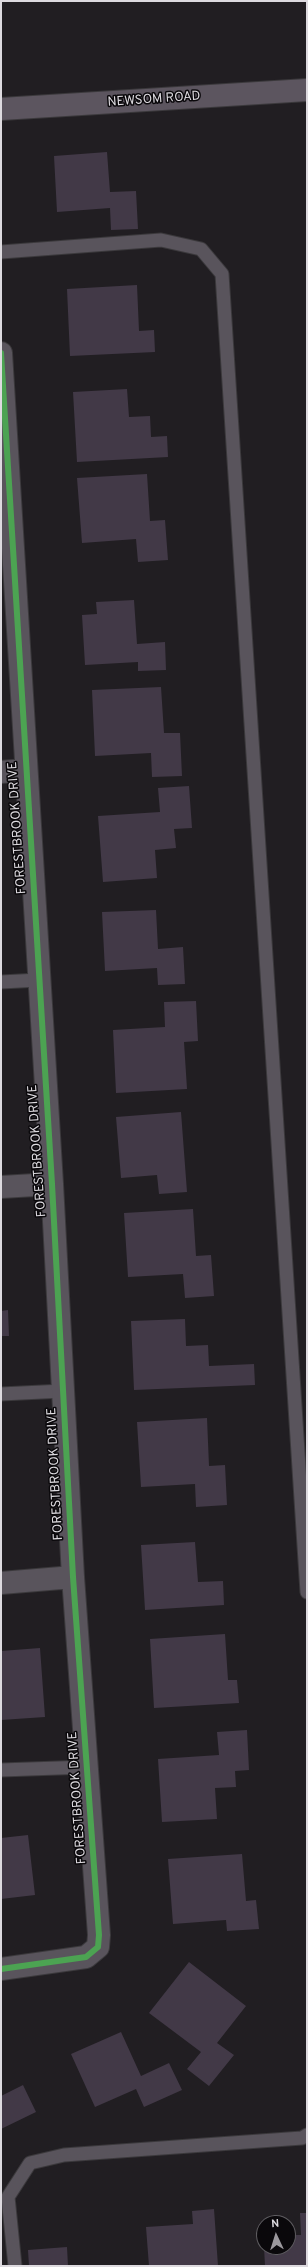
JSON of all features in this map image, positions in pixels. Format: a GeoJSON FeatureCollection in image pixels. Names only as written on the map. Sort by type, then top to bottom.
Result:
{"type":"FeatureCollection","features":[{"type":"Feature","properties":{"kind":"street","name":"NEWSOM ROAD"},"geometry":{"type":"LineString","coordinates":[[1,110],[307,90]]}},
{"type":"Feature","properties":{"kind":"street","name":"FORESTBROOK DRIVE"},"geometry":{"type":"LineString","coordinates":[[1,354],[7,569],[25,770],[52,1184],[73,1577],[100,1935],[98,1947],[86,1957],[1,1969]]}},
{"type":"Feature","properties":{"kind":"street"},"geometry":{"type":"LineString","coordinates":[[1,772],[25,770]]}},
{"type":"Feature","properties":{"kind":"street"},"geometry":{"type":"LineString","coordinates":[[1,1187],[52,1184]]}},
{"type":"Feature","properties":{"kind":"street"},"geometry":{"type":"LineString","coordinates":[[1,1582],[73,1577]]}},
{"type":"Feature","properties":{"kind":"lane"},"geometry":{"type":"LineString","coordinates":[[1,252],[161,240],[201,249],[222,274],[307,1592]]}},
{"type":"Feature","properties":{"kind":"lane"},"geometry":{"type":"LineString","coordinates":[[1,982],[39,980]]}},
{"type":"Feature","properties":{"kind":"lane"},"geometry":{"type":"LineString","coordinates":[[1,1394],[63,1391]]}},
{"type":"Feature","properties":{"kind":"lane"},"geometry":{"type":"LineString","coordinates":[[1,1770],[87,1767]]}},
{"type":"Feature","properties":{"kind":"lane"},"geometry":{"type":"LineString","coordinates":[[15,2266],[8,2197],[30,2163],[64,2155],[302,2138],[307,2135]]}},
{"type":"Feature","properties":{"kind":"building"},"geometry":{"type":"Polygon","coordinates":[[[107,152],[110,192],[136,191],[138,229],[111,230],[110,208],[57,212],[54,156],[107,152]]]}},
{"type":"Feature","properties":{"kind":"building"},"geometry":{"type":"Polygon","coordinates":[[[137,285],[139,331],[154,330],[155,352],[70,356],[67,289],[137,285]]]}},
{"type":"Feature","properties":{"kind":"building"},"geometry":{"type":"Polygon","coordinates":[[[127,389],[129,417],[150,416],[151,437],[167,436],[168,457],[77,462],[73,392],[127,389]]]}},
{"type":"Feature","properties":{"kind":"building"},"geometry":{"type":"Polygon","coordinates":[[[147,474],[150,521],[165,520],[168,560],[138,562],[136,539],[82,543],[77,478],[147,474]]]}},
{"type":"Feature","properties":{"kind":"building"},"geometry":{"type":"Polygon","coordinates":[[[134,600],[137,644],[165,642],[166,670],[138,671],[138,662],[85,665],[82,615],[97,614],[96,602],[134,600]]]}},
{"type":"Feature","properties":{"kind":"building"},"geometry":{"type":"Polygon","coordinates":[[[161,687],[164,733],[180,733],[182,776],[152,777],[151,753],[95,756],[92,690],[161,687]]]}},
{"type":"Feature","properties":{"kind":"building"},"geometry":{"type":"Polygon","coordinates":[[[189,786],[192,828],[174,829],[176,848],[155,850],[157,878],[103,882],[98,816],[160,812],[158,788],[189,786]]]}},
{"type":"Feature","properties":{"kind":"building"},"geometry":{"type":"Polygon","coordinates":[[[156,910],[158,949],[183,947],[185,984],[158,985],[157,968],[105,971],[102,912],[156,910]]]}},
{"type":"Feature","properties":{"kind":"building"},"geometry":{"type":"Polygon","coordinates":[[[196,1001],[198,1041],[184,1042],[187,1089],[116,1093],[113,1030],[165,1027],[164,1002],[196,1001]]]}},
{"type":"Feature","properties":{"kind":"building"},"geometry":{"type":"Polygon","coordinates":[[[181,1112],[187,1192],[159,1194],[157,1175],[121,1178],[116,1117],[181,1112]]]}},
{"type":"Feature","properties":{"kind":"building"},"geometry":{"type":"Polygon","coordinates":[[[193,1209],[196,1256],[211,1255],[214,1296],[185,1298],[183,1274],[128,1277],[124,1213],[193,1209]]]}},
{"type":"Feature","properties":{"kind":"building"},"geometry":{"type":"Polygon","coordinates":[[[8,1310],[9,1336],[1,1336],[1,1311],[8,1310]]]}},
{"type":"Feature","properties":{"kind":"building"},"geometry":{"type":"Polygon","coordinates":[[[185,1319],[186,1346],[208,1345],[209,1366],[254,1364],[255,1385],[134,1390],[131,1321],[185,1319]]]}},
{"type":"Feature","properties":{"kind":"building"},"geometry":{"type":"Polygon","coordinates":[[[207,1418],[209,1466],[225,1465],[227,1505],[196,1507],[195,1484],[141,1487],[137,1422],[207,1418]]]}},
{"type":"Feature","properties":{"kind":"building"},"geometry":{"type":"Polygon","coordinates":[[[195,1542],[198,1582],[223,1581],[224,1605],[145,1610],[141,1545],[195,1542]]]}},
{"type":"Feature","properties":{"kind":"building"},"geometry":{"type":"Polygon","coordinates":[[[225,1634],[228,1680],[237,1680],[239,1703],[154,1708],[150,1639],[225,1634]]]}},
{"type":"Feature","properties":{"kind":"building"},"geometry":{"type":"Polygon","coordinates":[[[40,1648],[45,1717],[1,1720],[1,1651],[40,1648]]]}},
{"type":"Feature","properties":{"kind":"building"},"geometry":{"type":"Polygon","coordinates":[[[247,1730],[249,1770],[235,1771],[236,1787],[215,1788],[217,1819],[162,1822],[158,1759],[219,1755],[217,1732],[247,1730]]]}},
{"type":"Feature","properties":{"kind":"building"},"geometry":{"type":"Polygon","coordinates":[[[28,1835],[35,1895],[1,1899],[1,1838],[28,1835]]]}},
{"type":"Feature","properties":{"kind":"building"},"geometry":{"type":"Polygon","coordinates":[[[242,1854],[246,1901],[256,1900],[259,1929],[227,1931],[226,1920],[173,1924],[168,1859],[242,1854]]]}},
{"type":"Feature","properties":{"kind":"building"},"geometry":{"type":"Polygon","coordinates":[[[189,1962],[246,2006],[217,2043],[234,2055],[209,2086],[187,2069],[201,2052],[149,2013],[189,1962]]]}},
{"type":"Feature","properties":{"kind":"building"},"geometry":{"type":"Polygon","coordinates":[[[121,2032],[141,2076],[169,2063],[182,2090],[144,2107],[136,2089],[95,2107],[71,2054],[121,2032]]]}},
{"type":"Feature","properties":{"kind":"building"},"geometry":{"type":"Polygon","coordinates":[[[23,2085],[36,2112],[1,2129],[1,2096],[23,2085]]]}},
{"type":"Feature","properties":{"kind":"building"},"geometry":{"type":"Polygon","coordinates":[[[214,2209],[218,2266],[149,2266],[146,2227],[193,2224],[192,2211],[214,2209]]]}},
{"type":"Feature","properties":{"kind":"building"},"geometry":{"type":"Polygon","coordinates":[[[300,2213],[307,2213],[307,2266],[265,2266],[264,2255],[296,2255],[296,2235],[301,2235],[300,2213]]]}},
{"type":"Feature","properties":{"kind":"building"},"geometry":{"type":"Polygon","coordinates":[[[67,2247],[68,2266],[29,2266],[28,2250],[67,2247]]]}},
{"type":"Feature","properties":{"kind":"cycle path"},"geometry":{"type":"LineString","coordinates":[[1,353],[52,1184],[73,1577],[99,1935],[98,1947],[86,1957],[1,1969]]}}]}
